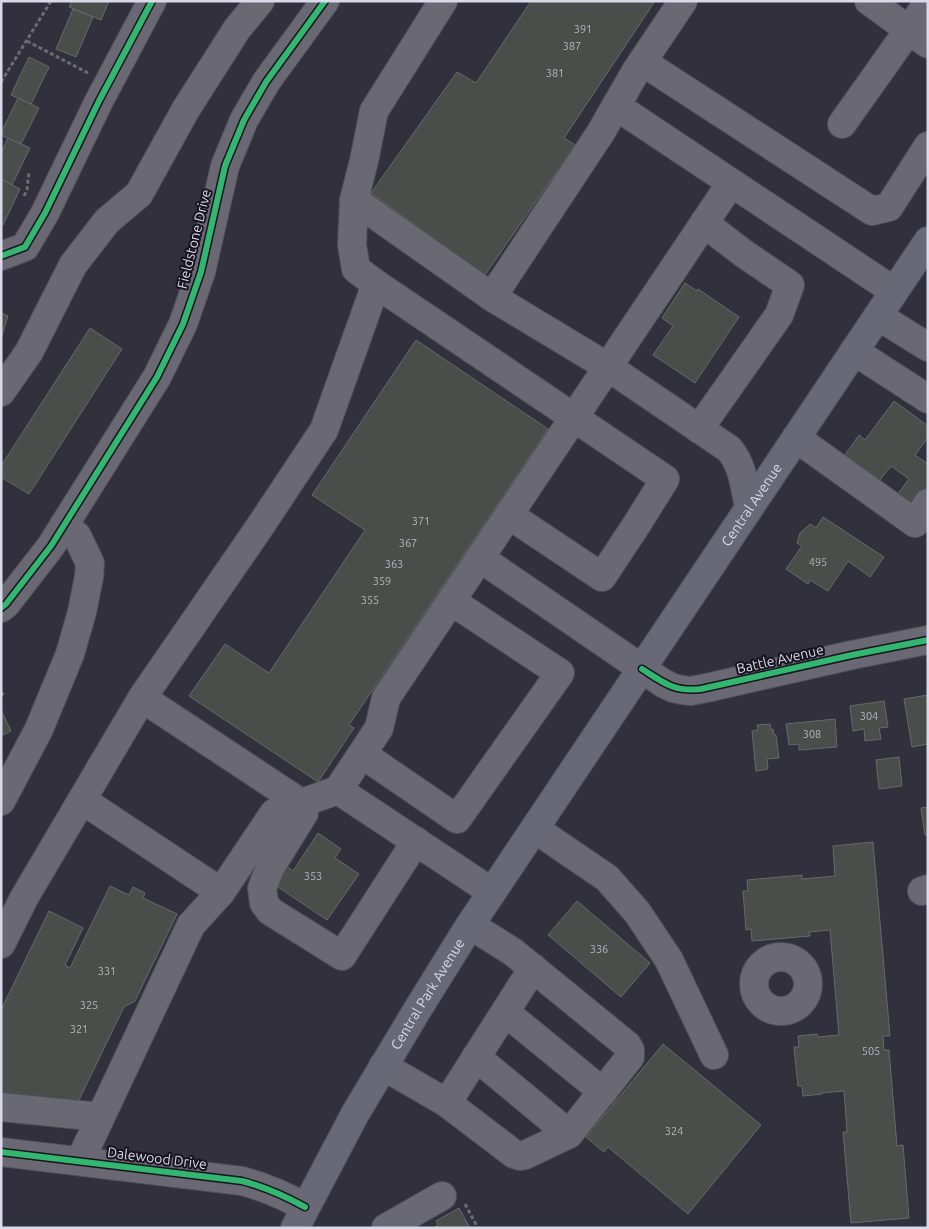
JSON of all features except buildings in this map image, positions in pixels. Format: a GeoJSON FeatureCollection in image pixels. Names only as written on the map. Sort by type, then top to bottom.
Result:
{"type":"FeatureCollection","features":[{"type":"Feature","properties":{"kind":"main road","name":"Central Avenue"},"geometry":{"type":"LineString","coordinates":[[575,769],[928,241]]}},
{"type":"Feature","properties":{"kind":"main road","name":"Central Park Avenue"},"geometry":{"type":"LineString","coordinates":[[300,1218],[355,1114],[383,1066],[470,925],[575,769]]}},
{"type":"Feature","properties":{"kind":"street"},"geometry":{"type":"LineString","coordinates":[[1,256],[25,247],[45,212],[108,84],[152,1]]}},
{"type":"Feature","properties":{"kind":"street"},"geometry":{"type":"LineString","coordinates":[[1,392],[29,352],[73,265],[107,221],[139,194],[186,108],[237,29],[260,1]]}},
{"type":"Feature","properties":{"kind":"street","name":"Fieldstone Drive"},"geometry":{"type":"LineString","coordinates":[[1,608],[51,546],[157,377],[183,324],[201,272],[225,166],[244,120],[266,82],[325,1]]}},
{"type":"Feature","properties":{"kind":"street"},"geometry":{"type":"LineString","coordinates":[[443,1],[374,111],[354,200],[352,244],[356,269],[664,479],[602,577],[509,515]]}},
{"type":"Feature","properties":{"kind":"street"},"geometry":{"type":"LineString","coordinates":[[492,297],[601,132],[643,60],[683,1]]}},
{"type":"Feature","properties":{"kind":"street"},"geometry":{"type":"LineString","coordinates":[[842,124],[920,18],[869,1]]}},
{"type":"Feature","properties":{"kind":"street"},"geometry":{"type":"LineString","coordinates":[[643,60],[655,70],[872,211],[889,207],[928,146]]}},
{"type":"Feature","properties":{"kind":"street"},"geometry":{"type":"LineString","coordinates":[[616,106],[894,291]]}},
{"type":"Feature","properties":{"kind":"street"},"geometry":{"type":"LineString","coordinates":[[80,1161],[191,925],[221,892],[274,813],[338,790],[379,728],[386,698],[731,183]]}},
{"type":"Feature","properties":{"kind":"street"},"geometry":{"type":"LineString","coordinates":[[354,200],[492,297],[608,367],[729,449],[740,466],[749,508]]}},
{"type":"Feature","properties":{"kind":"street"},"geometry":{"type":"LineString","coordinates":[[699,429],[779,315],[790,285],[704,223]]}},
{"type":"Feature","properties":{"kind":"street"},"geometry":{"type":"LineString","coordinates":[[1,944],[24,898],[142,698],[324,430],[376,284]]}},
{"type":"Feature","properties":{"kind":"street"},"geometry":{"type":"LineString","coordinates":[[878,316],[928,348]]}},
{"type":"Feature","properties":{"kind":"street"},"geometry":{"type":"LineString","coordinates":[[854,351],[928,399]]}},
{"type":"Feature","properties":{"kind":"street"},"geometry":{"type":"LineString","coordinates":[[796,438],[915,523],[928,503]]}},
{"type":"Feature","properties":{"kind":"street"},"geometry":{"type":"LineString","coordinates":[[1,801],[39,729],[70,654],[82,612],[90,563],[76,536],[64,525]]}},
{"type":"Feature","properties":{"kind":"street","name":"Battle Avenue"},"geometry":{"type":"LineString","coordinates":[[480,558],[642,669],[673,688],[682,690],[701,690],[852,655],[928,640]]}},
{"type":"Feature","properties":{"kind":"street"},"geometry":{"type":"LineString","coordinates":[[362,754],[458,819],[560,673],[451,601]]}},
{"type":"Feature","properties":{"kind":"street"},"geometry":{"type":"LineString","coordinates":[[142,698],[301,803],[304,813],[270,868],[262,888],[264,903],[270,911],[342,956],[416,841]]}},
{"type":"Feature","properties":{"kind":"street"},"geometry":{"type":"LineString","coordinates":[[338,790],[492,892]]}},
{"type":"Feature","properties":{"kind":"street"},"geometry":{"type":"LineString","coordinates":[[82,800],[221,892]]}},
{"type":"Feature","properties":{"kind":"street"},"geometry":{"type":"LineString","coordinates":[[535,829],[607,878],[637,912],[669,960],[714,1055]]}},
{"type":"Feature","properties":{"kind":"street"},"geometry":{"type":"LineString","coordinates":[[383,1066],[447,1104],[514,1154],[520,1156],[569,1134],[630,1057],[630,1050],[627,1045],[533,968],[470,925]]}},
{"type":"Feature","properties":{"kind":"street"},"geometry":{"type":"LineString","coordinates":[[447,1104],[533,968]]}},
{"type":"Feature","properties":{"kind":"street"},"geometry":{"type":"LineString","coordinates":[[505,1012],[603,1092]]}},
{"type":"Feature","properties":{"kind":"street"},"geometry":{"type":"LineString","coordinates":[[476,1057],[569,1134]]}},
{"type":"Feature","properties":{"kind":"street"},"geometry":{"type":"LineString","coordinates":[[1,1108],[100,1117]]}},
{"type":"Feature","properties":{"kind":"street","name":"Dalewood Drive"},"geometry":{"type":"LineString","coordinates":[[1,1152],[242,1181],[276,1192],[300,1218]]}},
{"type":"Feature","properties":{"kind":"street"},"geometry":{"type":"LineString","coordinates":[[386,1228],[453,1199]]}},
{"type":"Feature","properties":{"kind":"path"},"geometry":{"type":"LineString","coordinates":[[1,82],[51,1]]}},
{"type":"Feature","properties":{"kind":"path"},"geometry":{"type":"LineString","coordinates":[[27,41],[108,84]]}},
{"type":"Feature","properties":{"kind":"path"},"geometry":{"type":"LineString","coordinates":[[1,692],[5,698]]}},
{"type":"Feature","properties":{"kind":"path"},"geometry":{"type":"LineString","coordinates":[[453,1199],[478,1228]]}},
{"type":"Feature","properties":{"kind":"cycle path"},"geometry":{"type":"LineString","coordinates":[[1,256],[25,247],[45,213],[99,101],[152,1]]}},
{"type":"Feature","properties":{"kind":"cycle path"},"geometry":{"type":"LineString","coordinates":[[1,608],[51,546],[157,377],[183,324],[201,272],[225,166],[244,120],[266,82],[325,1]]}},
{"type":"Feature","properties":{"kind":"cycle path"},"geometry":{"type":"LineString","coordinates":[[642,669],[676,688],[692,690],[928,640]]}},
{"type":"Feature","properties":{"kind":"cycle path"},"geometry":{"type":"LineString","coordinates":[[1,1152],[242,1181],[275,1192],[305,1207]]}}]}
